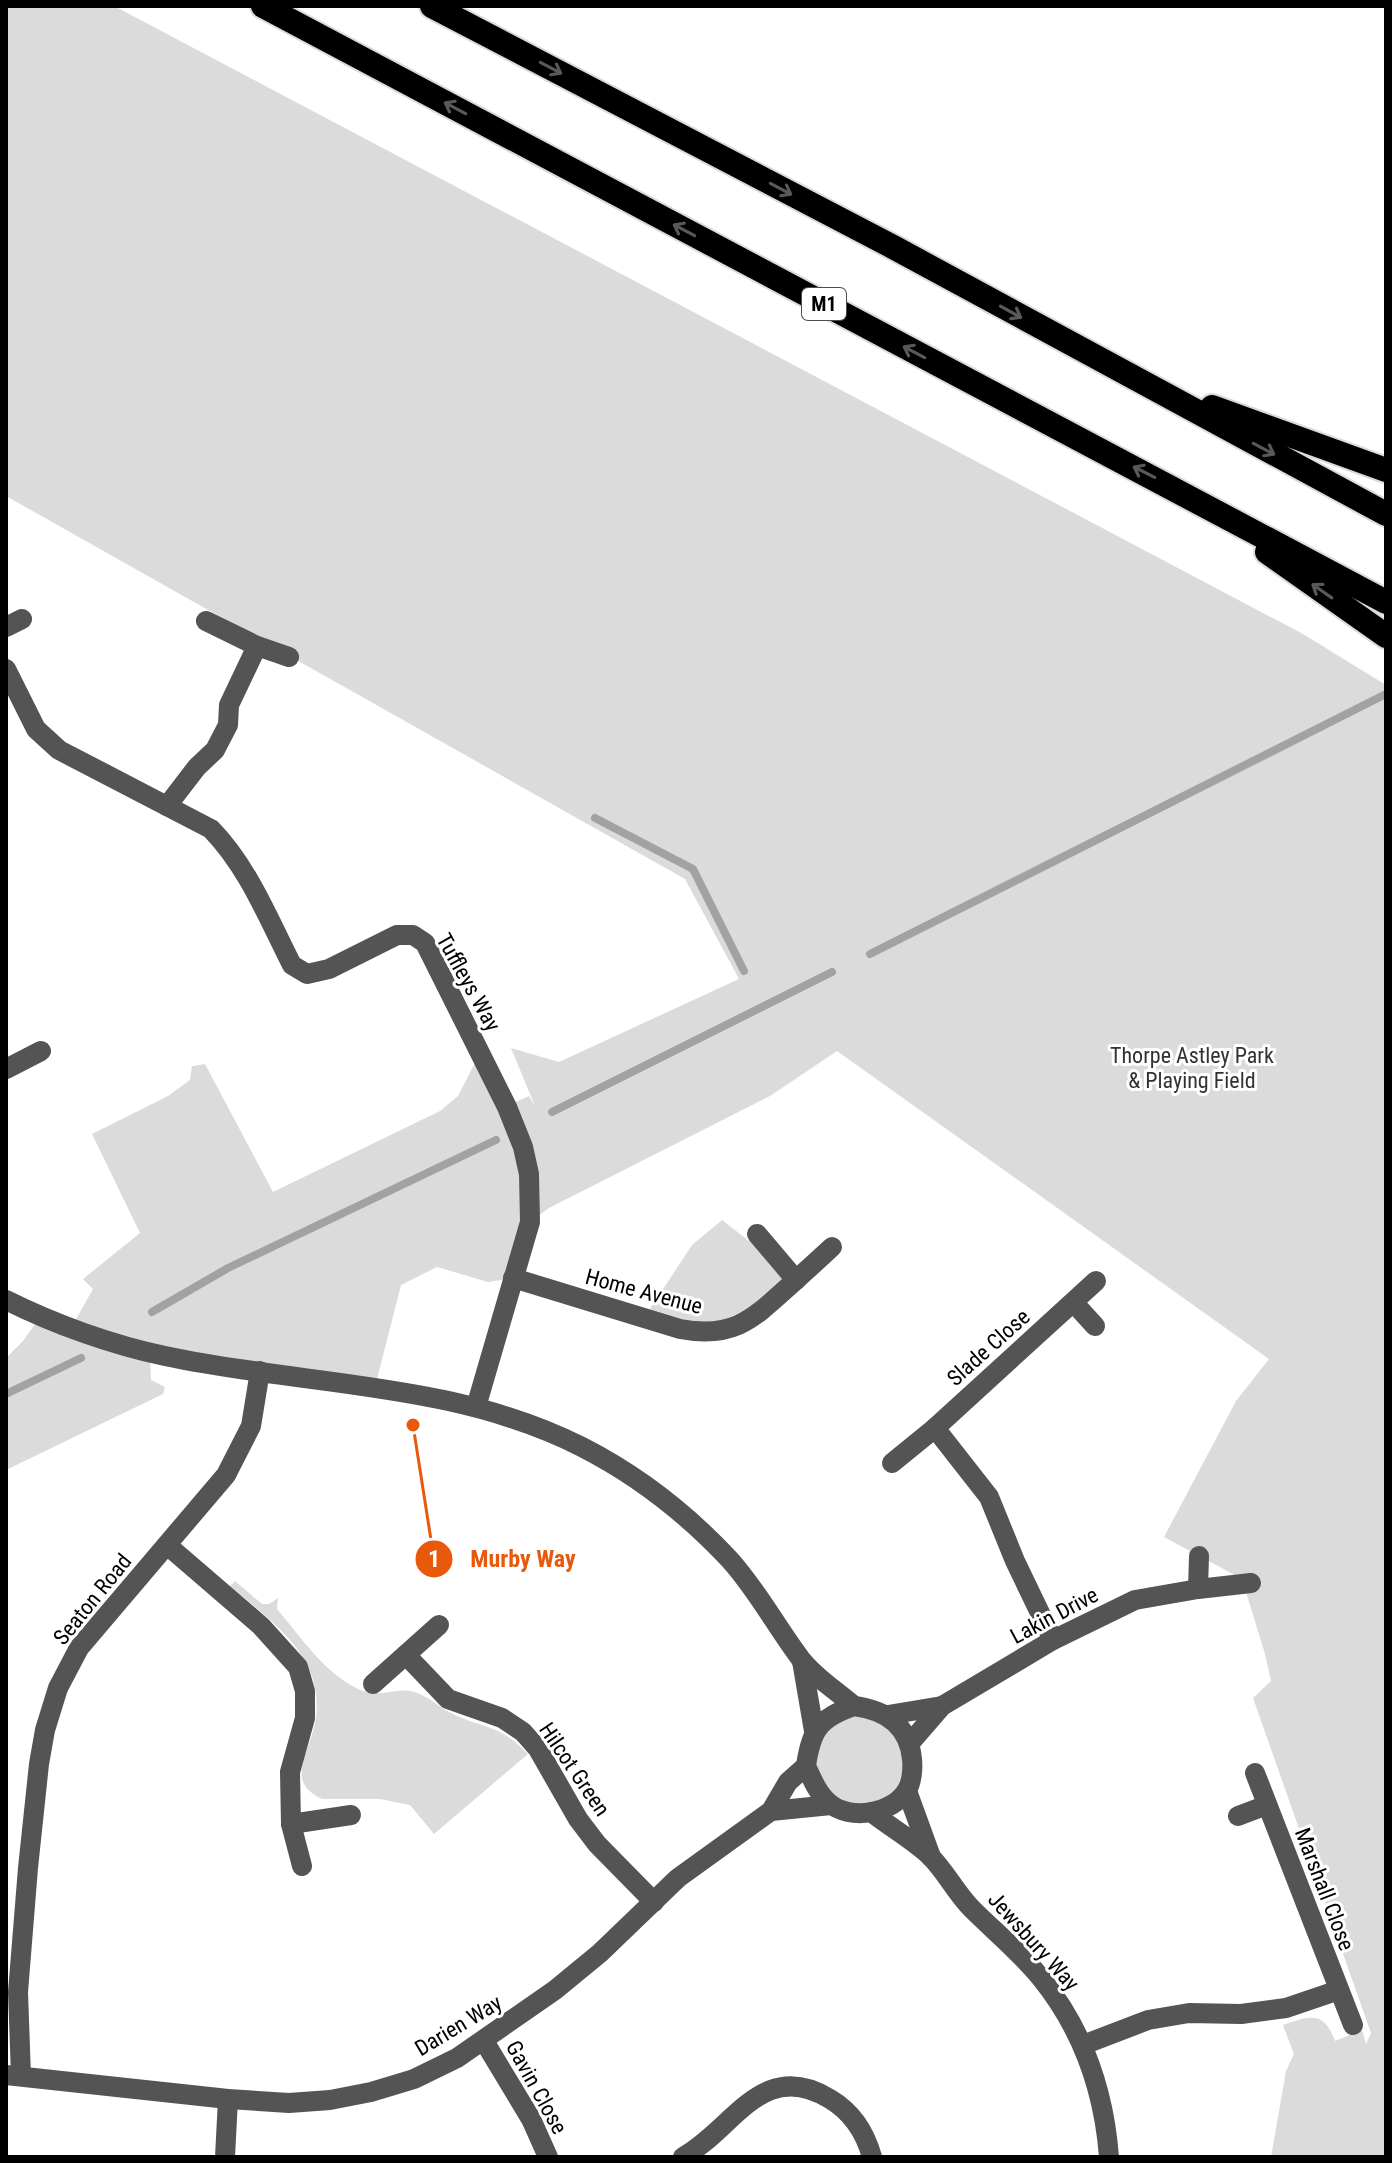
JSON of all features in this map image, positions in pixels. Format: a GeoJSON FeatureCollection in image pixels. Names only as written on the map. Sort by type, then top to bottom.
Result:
{"type":"FeatureCollection","features":[{"type":"Feature","properties":{"kind":"highway","name":"M1"},"geometry":{"type":"LineString","coordinates":[[263,6],[1386,602]]}},
{"type":"Feature","properties":{"kind":"highway"},"geometry":{"type":"LineString","coordinates":[[432,6],[895,248],[1386,514]]}},
{"type":"Feature","properties":{"kind":"highway"},"geometry":{"type":"LineString","coordinates":[[1135,379],[1386,470]]}},
{"type":"Feature","properties":{"kind":"highway"},"geometry":{"type":"LineString","coordinates":[[1175,488],[1386,636]]}},
{"type":"Feature","properties":{"kind":"street"},"geometry":{"type":"LineString","coordinates":[[206,621],[257,646],[289,657]]}},
{"type":"Feature","properties":{"kind":"street"},"geometry":{"type":"LineString","coordinates":[[167,806],[197,767],[215,750],[228,725],[229,705],[257,646]]}},
{"type":"Feature","properties":{"kind":"street","name":"Tuffleys Way"},"geometry":{"type":"LineString","coordinates":[[6,669],[36,729],[59,750],[211,829],[229,847],[292,965],[307,974],[329,969],[397,935],[413,935],[425,943],[507,1107],[523,1147],[529,1174],[530,1222],[476,1407]]}},
{"type":"Feature","properties":{"kind":"street"},"geometry":{"type":"LineString","coordinates":[[6,1069],[41,1051]]}},
{"type":"Feature","properties":{"kind":"street"},"geometry":{"type":"LineString","coordinates":[[757,1234],[796,1280]]}},
{"type":"Feature","properties":{"kind":"street","name":"Home Avenue"},"geometry":{"type":"LineString","coordinates":[[513,1278],[680,1329],[723,1332],[747,1321],[832,1247]]}},
{"type":"Feature","properties":{"kind":"street","name":"Slade Close"},"geometry":{"type":"LineString","coordinates":[[892,1463],[935,1428],[1096,1281]]}},
{"type":"Feature","properties":{"kind":"street"},"geometry":{"type":"LineString","coordinates":[[6,1300],[70,1328],[150,1353],[380,1387],[476,1407],[581,1446],[646,1486],[678,1510],[732,1562],[802,1661],[854,1706]]}},
{"type":"Feature","properties":{"kind":"street"},"geometry":{"type":"LineString","coordinates":[[1074,1303],[1095,1326]]}},
{"type":"Feature","properties":{"kind":"street","name":"Seaton Road"},"geometry":{"type":"LineString","coordinates":[[14,2076],[28,1868],[45,1730],[58,1688],[79,1648],[226,1475],[251,1426],[260,1371]]}},
{"type":"Feature","properties":{"kind":"street"},"geometry":{"type":"LineString","coordinates":[[935,1428],[989,1497],[1015,1561],[1053,1640]]}},
{"type":"Feature","properties":{"kind":"street"},"geometry":{"type":"LineString","coordinates":[[167,1545],[261,1626],[298,1667],[305,1691],[305,1718],[290,1772],[291,1824],[302,1866]]}},
{"type":"Feature","properties":{"kind":"street"},"geometry":{"type":"LineString","coordinates":[[1198,1589],[1199,1556]]}},
{"type":"Feature","properties":{"kind":"street","name":"Lakin Drive"},"geometry":{"type":"LineString","coordinates":[[910,1743],[942,1706],[1053,1640],[1135,1600],[1251,1583]]}},
{"type":"Feature","properties":{"kind":"street"},"geometry":{"type":"LineString","coordinates":[[373,1684],[439,1625]]}},
{"type":"Feature","properties":{"kind":"street","name":"Hilcot Green"},"geometry":{"type":"LineString","coordinates":[[406,1655],[448,1699],[502,1718],[523,1732],[538,1749],[578,1819],[597,1844],[654,1902]]}},
{"type":"Feature","properties":{"kind":"street"},"geometry":{"type":"LineString","coordinates":[[802,1661],[814,1731],[806,1766],[818,1790],[831,1805],[851,1812],[884,1809],[907,1791],[913,1764],[910,1743],[903,1730],[888,1715],[854,1706],[836,1712],[814,1731]]}},
{"type":"Feature","properties":{"kind":"street","name":"Lakin Drive"},"geometry":{"type":"LineString","coordinates":[[888,1715],[942,1706]]}},
{"type":"Feature","properties":{"kind":"street","name":"Darien Way"},"geometry":{"type":"LineString","coordinates":[[14,2076],[289,2103],[330,2100],[414,2079],[484,2041],[555,1990],[600,1953],[678,1878],[771,1811],[788,1782],[806,1766]]}},
{"type":"Feature","properties":{"kind":"street","name":"Marshall Close"},"geometry":{"type":"LineString","coordinates":[[1255,1773],[1353,2025]]}},
{"type":"Feature","properties":{"kind":"street","name":"Jewsbury Way"},"geometry":{"type":"LineString","coordinates":[[907,1791],[931,1857]]}},
{"type":"Feature","properties":{"kind":"street","name":"Darien Way"},"geometry":{"type":"LineString","coordinates":[[771,1811],[831,1805]]}},
{"type":"Feature","properties":{"kind":"street"},"geometry":{"type":"LineString","coordinates":[[1238,1816],[1267,1805]]}},
{"type":"Feature","properties":{"kind":"street","name":"Jewsbury Way"},"geometry":{"type":"LineString","coordinates":[[871,1812],[931,1857],[972,1908],[1041,1977],[1065,2010],[1097,2081],[1105,2113],[1109,2157]]}},
{"type":"Feature","properties":{"kind":"street"},"geometry":{"type":"LineString","coordinates":[[291,1824],[351,1815]]}},
{"type":"Feature","properties":{"kind":"street"},"geometry":{"type":"LineString","coordinates":[[1083,2045],[1148,2020],[1189,2013],[1241,2014],[1286,2008],[1339,1990]]}},
{"type":"Feature","properties":{"kind":"street","name":"Gavin Close"},"geometry":{"type":"LineString","coordinates":[[484,2041],[531,2119],[548,2157]]}},
{"type":"Feature","properties":{"kind":"street"},"geometry":{"type":"LineString","coordinates":[[683,2157],[717,2131],[749,2100],[771,2090],[795,2086],[820,2092],[844,2107],[860,2127],[872,2157]]}},
{"type":"Feature","properties":{"kind":"street"},"geometry":{"type":"LineString","coordinates":[[225,2157],[228,2099]]}},
{"type":"Feature","properties":{"kind":"green space","name":"Thorpe Astley Park & Playing Field"},"geometry":{"type":"Polygon","coordinates":[[[6,6],[114,6],[1303,634],[1386,685],[1386,2157],[1271,2157],[1286,2071],[1294,2054],[1283,2025],[1315,2018],[1326,2024],[1335,2041],[1362,2030],[1366,2044],[1371,2033],[1253,1698],[1271,1681],[1242,1579],[1164,1537],[1236,1401],[1269,1359],[837,1051],[770,1096],[549,1208],[530,1222],[513,1278],[488,1282],[437,1267],[401,1285],[375,1387],[150,1352],[151,1380],[165,1387],[163,1394],[6,1470],[6,1358],[40,1317],[71,1328],[93,1289],[83,1279],[140,1233],[92,1134],[168,1096],[190,1080],[192,1066],[205,1064],[273,1192],[440,1111],[458,1096],[480,1053],[507,1106],[529,1096],[535,1106],[511,1048],[559,1062],[739,979],[685,879],[6,496],[6,6]]]}},
{"type":"Feature","properties":{"kind":"green space"},"geometry":{"type":"Polygon","coordinates":[[[722,1220],[749,1241],[757,1234],[796,1280],[723,1332],[644,1318],[692,1245],[722,1220]]]}},
{"type":"Feature","properties":{"kind":"green space"},"geometry":{"type":"Polygon","coordinates":[[[235,1581],[262,1604],[269,1604],[278,1598],[277,1609],[313,1652],[344,1681],[371,1693],[416,1693],[453,1714],[500,1732],[528,1754],[434,1834],[410,1805],[380,1799],[322,1799],[311,1793],[302,1778],[302,1769],[316,1717],[312,1677],[305,1661],[284,1633],[230,1586],[235,1581]]]}},
{"type":"Feature","properties":{"kind":"green space"},"geometry":{"type":"Polygon","coordinates":[[[836,1712],[888,1715],[913,1764],[884,1809],[831,1805],[808,1749],[836,1712]]]}},
{"type":"Feature","properties":{"kind":"waterway"},"geometry":{"type":"LineString","coordinates":[[870,954],[1386,694]]}},
{"type":"Feature","properties":{"kind":"waterway"},"geometry":{"type":"LineString","coordinates":[[595,818],[693,869],[744,971]]}},
{"type":"Feature","properties":{"kind":"waterway"},"geometry":{"type":"LineString","coordinates":[[552,1112],[832,972]]}},
{"type":"Feature","properties":{"kind":"waterway"},"geometry":{"type":"LineString","coordinates":[[152,1312],[228,1268],[496,1140]]}},
{"type":"Feature","properties":{"kind":"waterway"},"geometry":{"type":"LineString","coordinates":[[6,1394],[81,1358]]}},
{"type":"Feature","properties":{"kind":"place","name":"Murby Way"},"geometry":{"type":"Point","coordinates":[413,1425]}}]}
